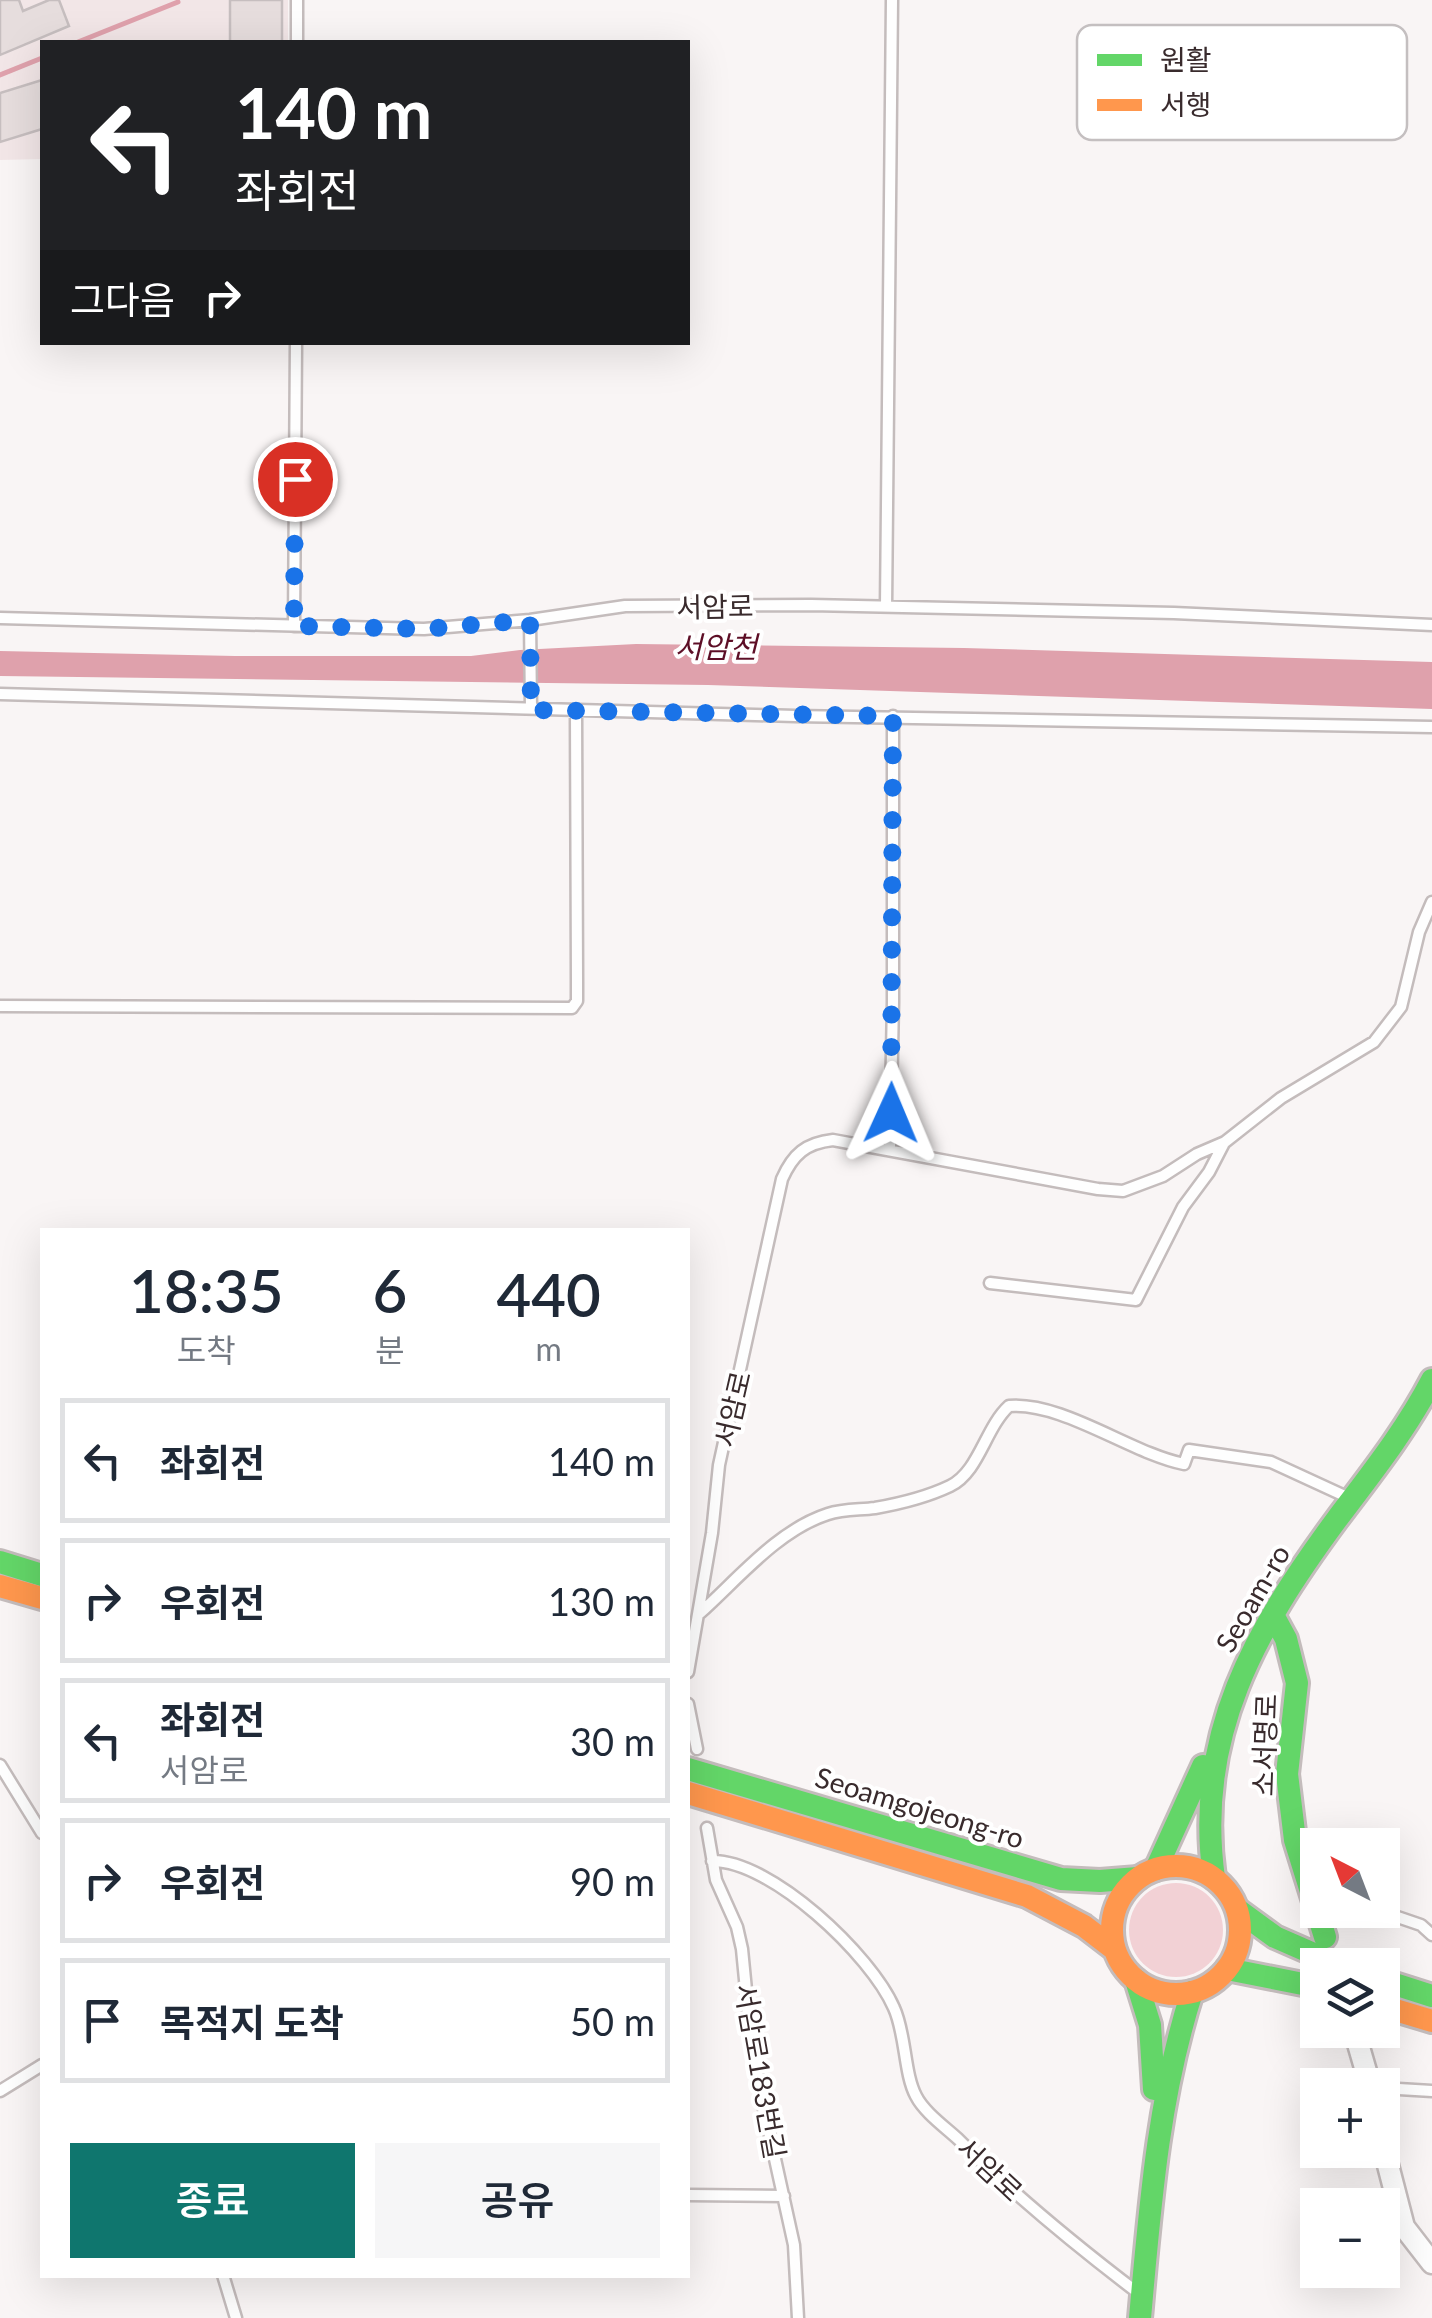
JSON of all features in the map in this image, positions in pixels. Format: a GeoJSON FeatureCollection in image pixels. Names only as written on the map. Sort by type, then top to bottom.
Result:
{"type":"FeatureCollection","features":[{"type":"Feature","properties":{"kind":"main road","name":"Seoam-ro"},"geometry":{"type":"LineString","coordinates":[[1214,1878],[1209,1818],[1224,1718],[1244,1668],[1308,1559],[1384,1461],[1432,1381]]}},
{"type":"Feature","properties":{"kind":"main road"},"geometry":{"type":"LineString","coordinates":[[0,1562],[40,1574]]}},
{"type":"Feature","properties":{"kind":"main road"},"geometry":{"type":"LineString","coordinates":[[0,1586],[40,1597]]}},
{"type":"Feature","properties":{"kind":"main road","name":"소서명로"},"geometry":{"type":"LineString","coordinates":[[1273,1614],[1286,1639],[1297,1683],[1287,1774],[1300,1853]]}},
{"type":"Feature","properties":{"kind":"main road"},"geometry":{"type":"LineString","coordinates":[[1147,1873],[1176,1865],[1196,1868],[1229,1892],[1238,1910],[1238,1950],[1212,1984],[1173,1994],[1152,1990],[1136,1980],[1114,1949],[1114,1910],[1124,1892],[1147,1873],[1177,1829],[1224,1718]]}},
{"type":"Feature","properties":{"kind":"main road","name":"Seoamgojeong-ro"},"geometry":{"type":"LineString","coordinates":[[692,1759],[1060,1879],[1100,1881],[1147,1873]]}},
{"type":"Feature","properties":{"kind":"main road","name":"Seoamgojeong-ro"},"geometry":{"type":"LineString","coordinates":[[690,1794],[1026,1896],[1084,1926],[1114,1949]]}},
{"type":"Feature","properties":{"kind":"main road"},"geometry":{"type":"LineString","coordinates":[[1238,1910],[1275,1937],[1301,1948]]}},
{"type":"Feature","properties":{"kind":"main road","name":"소서명로"},"geometry":{"type":"LineString","coordinates":[[1323,1928],[1325,1938]]}},
{"type":"Feature","properties":{"kind":"main road"},"geometry":{"type":"LineString","coordinates":[[1227,1969],[1300,1983]]}},
{"type":"Feature","properties":{"kind":"main road"},"geometry":{"type":"LineString","coordinates":[[1136,1980],[1150,2025],[1156,2152]]}},
{"type":"Feature","properties":{"kind":"main road"},"geometry":{"type":"LineString","coordinates":[[1400,1986],[1432,1996]]}},
{"type":"Feature","properties":{"kind":"main road"},"geometry":{"type":"LineString","coordinates":[[1141,2307],[1156,2152],[1179,2028],[1192,1992]]}},
{"type":"Feature","properties":{"kind":"main road"},"geometry":{"type":"LineString","coordinates":[[1400,2012],[1432,2022]]}},
{"type":"Feature","properties":{"kind":"street"},"geometry":{"type":"LineString","coordinates":[[1389,2168],[1404,2226],[1432,2264]]}},
{"type":"Feature","properties":{"kind":"lane"},"geometry":{"type":"LineString","coordinates":[[296,40],[297,0]]}},
{"type":"Feature","properties":{"kind":"lane"},"geometry":{"type":"LineString","coordinates":[[886,607],[892,0]]}},
{"type":"Feature","properties":{"kind":"lane"},"geometry":{"type":"LineString","coordinates":[[294,626],[296,345]]}},
{"type":"Feature","properties":{"kind":"lane","name":"서암로"},"geometry":{"type":"LineString","coordinates":[[0,618],[424,629],[530,625],[625,606],[886,607],[1174,613],[1432,625]]}},
{"type":"Feature","properties":{"kind":"lane"},"geometry":{"type":"LineString","coordinates":[[530,625],[531,710]]}},
{"type":"Feature","properties":{"kind":"lane"},"geometry":{"type":"LineString","coordinates":[[0,694],[531,710],[1432,727]]}},
{"type":"Feature","properties":{"kind":"lane"},"geometry":{"type":"LineString","coordinates":[[0,1006],[572,1008],[577,1000],[576,711]]}},
{"type":"Feature","properties":{"kind":"lane"},"geometry":{"type":"LineString","coordinates":[[890,1150],[893,716]]}},
{"type":"Feature","properties":{"kind":"lane","name":"서암로"},"geometry":{"type":"LineString","coordinates":[[699,1609],[719,1465],[782,1179],[796,1155],[816,1142],[833,1140],[1124,1192],[1143,1186],[1225,1142],[1281,1098],[1374,1042],[1401,1007],[1420,932],[1432,902]]}},
{"type":"Feature","properties":{"kind":"lane"},"geometry":{"type":"LineString","coordinates":[[990,1283],[1136,1300],[1183,1208],[1210,1172],[1225,1142]]}},
{"type":"Feature","properties":{"kind":"lane"},"geometry":{"type":"LineString","coordinates":[[690,1661],[699,1609],[776,1544],[830,1513],[879,1507],[952,1486],[967,1472],[986,1435],[1009,1406],[1024,1405],[1055,1415],[1114,1436],[1158,1459],[1184,1464],[1189,1450],[1271,1462],[1352,1500]]}},
{"type":"Feature","properties":{"kind":"lane"},"geometry":{"type":"LineString","coordinates":[[690,1604],[699,1609]]}},
{"type":"Feature","properties":{"kind":"lane"},"geometry":{"type":"LineString","coordinates":[[690,1732],[692,1759]]}},
{"type":"Feature","properties":{"kind":"lane"},"geometry":{"type":"LineString","coordinates":[[0,1765],[40,1830]]}},
{"type":"Feature","properties":{"kind":"lane","name":"서암로183번길"},"geometry":{"type":"LineString","coordinates":[[707,1828],[712,1861],[742,1950],[750,2031],[794,2245],[798,2318]]}},
{"type":"Feature","properties":{"kind":"lane","name":"서암로"},"geometry":{"type":"LineString","coordinates":[[712,1861],[731,1861],[762,1874],[848,1944],[871,1969],[894,2006],[916,2096],[998,2179],[1141,2307]]}},
{"type":"Feature","properties":{"kind":"lane"},"geometry":{"type":"LineString","coordinates":[[1400,1918],[1422,1925],[1432,1936]]}},
{"type":"Feature","properties":{"kind":"lane"},"geometry":{"type":"LineString","coordinates":[[0,2091],[40,2066]]}},
{"type":"Feature","properties":{"kind":"lane"},"geometry":{"type":"LineString","coordinates":[[1400,2089],[1432,2091]]}},
{"type":"Feature","properties":{"kind":"lane"},"geometry":{"type":"LineString","coordinates":[[690,2195],[784,2196]]}},
{"type":"Feature","properties":{"kind":"lane"},"geometry":{"type":"LineString","coordinates":[[224,2278],[236,2318]]}},
{"type":"Feature","properties":{"kind":"shaded area"},"geometry":{"type":"Polygon","coordinates":[[[0,0],[288,0],[288,40],[40,40],[40,159],[0,160],[0,0]]]}},
{"type":"Feature","properties":{"kind":"shaded area"},"geometry":{"type":"Polygon","coordinates":[[[1176,1883],[1194,1886],[1209,1897],[1220,1912],[1220,1948],[1209,1963],[1194,1974],[1176,1977],[1158,1974],[1143,1963],[1132,1948],[1129,1930],[1132,1912],[1143,1897],[1158,1886],[1176,1883]]]}},
{"type":"Feature","properties":{"kind":"water","name":"서암천"},"geometry":{"type":"Polygon","coordinates":[[[636,644],[964,648],[1432,662],[1432,709],[708,685],[0,676],[0,651],[471,656],[636,644]]]}},
{"type":"Feature","properties":{"kind":"building"},"geometry":{"type":"Polygon","coordinates":[[[0,0],[19,0],[23,11],[59,0],[69,26],[0,55],[0,0]]]}},
{"type":"Feature","properties":{"kind":"building"},"geometry":{"type":"Polygon","coordinates":[[[230,0],[282,0],[282,40],[230,40],[230,0]]]}},
{"type":"Feature","properties":{"kind":"building"},"geometry":{"type":"Polygon","coordinates":[[[40,81],[40,130],[0,142],[0,93],[40,81]]]}},
{"type":"Feature","properties":{"kind":"waterway"},"geometry":{"type":"LineString","coordinates":[[83,40],[178,2]]}},
{"type":"Feature","properties":{"kind":"waterway"},"geometry":{"type":"LineString","coordinates":[[0,75],[40,59]]}},
{"type":"Feature","properties":{"kind":"traffic: fast"},"geometry":{"type":"LineString","coordinates":[[1214,1878],[1210,1826],[1213,1778],[1237,1687],[1280,1602],[1399,1434],[1432,1380]]}},
{"type":"Feature","properties":{"kind":"traffic: fast"},"geometry":{"type":"LineString","coordinates":[[0,1562],[40,1574]]}},
{"type":"Feature","properties":{"kind":"traffic: fast"},"geometry":{"type":"LineString","coordinates":[[1273,1615],[1286,1639],[1297,1683],[1287,1774],[1295,1840],[1325,1937]]}},
{"type":"Feature","properties":{"kind":"traffic: fast"},"geometry":{"type":"LineString","coordinates":[[1156,1869],[1203,1766]]}},
{"type":"Feature","properties":{"kind":"traffic: fast"},"geometry":{"type":"LineString","coordinates":[[690,1770],[1061,1879],[1138,1878]]}},
{"type":"Feature","properties":{"kind":"traffic: fast"},"geometry":{"type":"LineString","coordinates":[[1238,1910],[1275,1937],[1300,1948]]}},
{"type":"Feature","properties":{"kind":"traffic: fast"},"geometry":{"type":"LineString","coordinates":[[1227,1969],[1300,1983]]}},
{"type":"Feature","properties":{"kind":"traffic: fast"},"geometry":{"type":"LineString","coordinates":[[1136,1980],[1150,2025],[1154,2089]]}},
{"type":"Feature","properties":{"kind":"traffic: fast"},"geometry":{"type":"LineString","coordinates":[[1400,1986],[1432,1996]]}},
{"type":"Feature","properties":{"kind":"traffic: fast"},"geometry":{"type":"LineString","coordinates":[[1140,2318],[1163,2112],[1192,1992]]}},
{"type":"Feature","properties":{"kind":"traffic: slow"},"geometry":{"type":"LineString","coordinates":[[0,1586],[40,1597]]}},
{"type":"Feature","properties":{"kind":"traffic: slow"},"geometry":{"type":"LineString","coordinates":[[690,1794],[1027,1896],[1084,1926],[1114,1949]]}},
{"type":"Feature","properties":{"kind":"traffic: slow"},"geometry":{"type":"LineString","coordinates":[[1176,1866],[1201,1871],[1221,1885],[1235,1905],[1240,1930],[1235,1955],[1221,1975],[1201,1989],[1176,1994],[1151,1989],[1131,1975],[1117,1955],[1112,1930],[1117,1905],[1131,1885],[1151,1871],[1176,1866]]}},
{"type":"Feature","properties":{"kind":"traffic: slow"},"geometry":{"type":"LineString","coordinates":[[1400,2011],[1432,2021]]}},
{"type":"Feature","properties":{"kind":"route"},"geometry":{"type":"LineString","coordinates":[[295,479],[294,626],[424,629],[530,620],[531,710],[893,716],[891,1113]]}}]}
